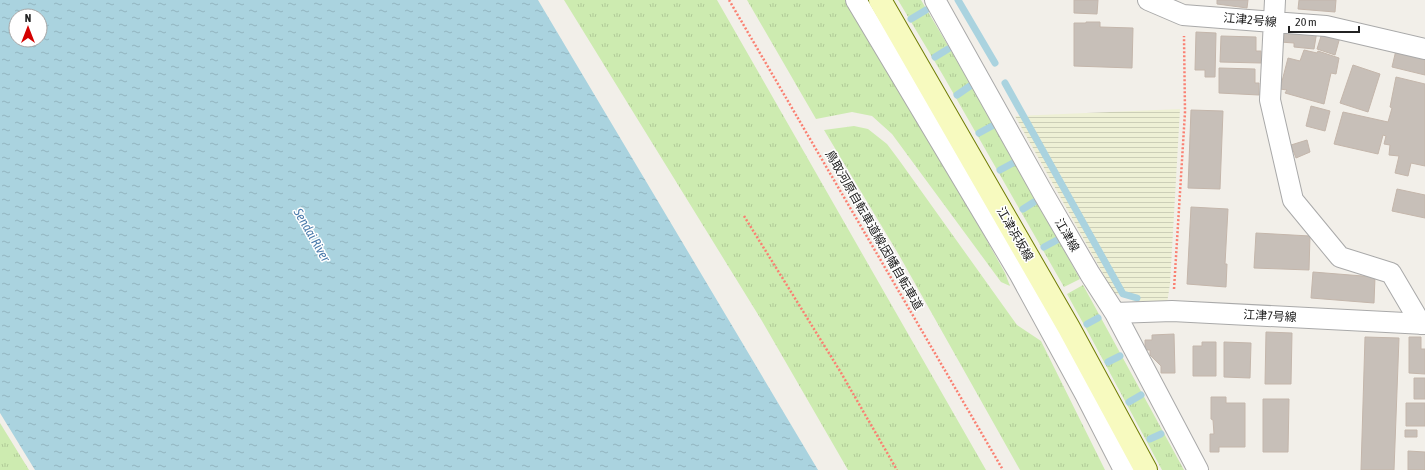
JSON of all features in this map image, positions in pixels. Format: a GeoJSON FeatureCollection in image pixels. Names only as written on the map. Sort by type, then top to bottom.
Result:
{"type":"FeatureCollection","features":[{"type":"Feature","properties":{"kind":"street"},"geometry":{"type":"LineString","coordinates":[[856,0],[1019,273],[1085,394],[1124,470]]}},
{"type":"Feature","properties":{"kind":"street","name":"江津浜坂線"},"geometry":{"type":"LineString","coordinates":[[880,0],[1069,328],[1146,470]]}},
{"type":"Feature","properties":{"kind":"street","name":"江津線"},"geometry":{"type":"LineString","coordinates":[[935,0],[1043,194],[1090,274],[1115,312],[1198,470]]}},
{"type":"Feature","properties":{"kind":"street","name":"江津2号線"},"geometry":{"type":"LineString","coordinates":[[1148,0],[1274,22],[1326,26],[1425,49]]}},
{"type":"Feature","properties":{"kind":"street"},"geometry":{"type":"LineString","coordinates":[[1275,0],[1270,100],[1293,200],[1340,257],[1391,273],[1423,324]]}},
{"type":"Feature","properties":{"kind":"street","name":"江津7号線"},"geometry":{"type":"LineString","coordinates":[[1115,312],[1172,311],[1423,324]]}},
{"type":"Feature","properties":{"kind":"path","name":"鳥取河原自転車道線;因幡自転車道"},"geometry":{"type":"LineString","coordinates":[[729,0],[1003,470]]}},
{"type":"Feature","properties":{"kind":"path"},"geometry":{"type":"LineString","coordinates":[[1172,311],[1185,112],[1185,7]]}},
{"type":"Feature","properties":{"kind":"path"},"geometry":{"type":"LineString","coordinates":[[744,216],[840,371],[898,470]]}},
{"type":"Feature","properties":{"kind":"green space"},"geometry":{"type":"Polygon","coordinates":[[[564,0],[717,0],[986,470],[848,470],[762,321],[564,0]]]}},
{"type":"Feature","properties":{"kind":"green space"},"geometry":{"type":"Polygon","coordinates":[[[747,0],[845,0],[928,135],[1005,273],[1010,286],[1001,282],[892,134],[872,116],[852,112],[816,119],[747,0]]]}},
{"type":"Feature","properties":{"kind":"green space"},"geometry":{"type":"Polygon","coordinates":[[[898,0],[921,0],[975,91],[1080,279],[1064,287],[944,77],[898,0]]]}},
{"type":"Feature","properties":{"kind":"green space"},"geometry":{"type":"Polygon","coordinates":[[[1180,109],[1170,284],[1167,303],[1134,301],[1114,293],[1015,116],[1180,109]]]}},
{"type":"Feature","properties":{"kind":"green space"},"geometry":{"type":"Polygon","coordinates":[[[854,126],[868,129],[887,144],[1017,325],[1041,341],[1105,470],[1020,470],[899,255],[824,130],[854,126]]]}},
{"type":"Feature","properties":{"kind":"green space"},"geometry":{"type":"Polygon","coordinates":[[[1083,285],[1184,470],[1162,470],[1067,294],[1083,285]]]}},
{"type":"Feature","properties":{"kind":"green space"},"geometry":{"type":"Polygon","coordinates":[[[0,423],[29,470],[0,470],[0,423]]]}},
{"type":"Feature","properties":{"kind":"water","name":"Sendai River"},"geometry":{"type":"Polygon","coordinates":[[[0,0],[538,0],[818,470],[35,470],[0,413],[0,0]]]}},
{"type":"Feature","properties":{"kind":"building"},"geometry":{"type":"Polygon","coordinates":[[[1074,0],[1098,0],[1097,14],[1074,13],[1074,0]]]}},
{"type":"Feature","properties":{"kind":"building"},"geometry":{"type":"Polygon","coordinates":[[[1217,0],[1248,0],[1247,8],[1217,4],[1217,0]]]}},
{"type":"Feature","properties":{"kind":"building"},"geometry":{"type":"Polygon","coordinates":[[[1299,0],[1336,0],[1335,12],[1298,9],[1299,0]]]}},
{"type":"Feature","properties":{"kind":"building"},"geometry":{"type":"Polygon","coordinates":[[[1100,22],[1100,27],[1133,28],[1132,68],[1074,66],[1074,23],[1100,22]]]}},
{"type":"Feature","properties":{"kind":"building"},"geometry":{"type":"Polygon","coordinates":[[[1280,28],[1317,31],[1314,49],[1294,47],[1294,43],[1280,42],[1280,28]]]}},
{"type":"Feature","properties":{"kind":"building"},"geometry":{"type":"Polygon","coordinates":[[[1196,32],[1216,33],[1215,77],[1205,77],[1205,70],[1195,70],[1196,32]]]}},
{"type":"Feature","properties":{"kind":"building"},"geometry":{"type":"Polygon","coordinates":[[[1322,33],[1340,37],[1335,55],[1317,49],[1322,33]]]}},
{"type":"Feature","properties":{"kind":"building"},"geometry":{"type":"Polygon","coordinates":[[[1221,36],[1256,37],[1256,51],[1261,51],[1261,63],[1220,62],[1221,36]]]}},
{"type":"Feature","properties":{"kind":"building"},"geometry":{"type":"Polygon","coordinates":[[[1397,46],[1425,54],[1425,75],[1392,67],[1397,46]]]}},
{"type":"Feature","properties":{"kind":"building"},"geometry":{"type":"Polygon","coordinates":[[[1304,50],[1317,53],[1318,51],[1339,58],[1336,74],[1331,73],[1324,104],[1285,93],[1287,90],[1280,89],[1288,58],[1300,61],[1304,50]]]}},
{"type":"Feature","properties":{"kind":"building"},"geometry":{"type":"Polygon","coordinates":[[[1353,65],[1380,74],[1368,112],[1340,103],[1353,65]]]}},
{"type":"Feature","properties":{"kind":"building"},"geometry":{"type":"Polygon","coordinates":[[[1219,68],[1255,69],[1255,83],[1259,83],[1259,95],[1219,93],[1219,68]]]}},
{"type":"Feature","properties":{"kind":"building"},"geometry":{"type":"Polygon","coordinates":[[[1396,77],[1425,84],[1425,166],[1411,163],[1408,176],[1395,173],[1399,156],[1389,155],[1390,145],[1384,144],[1386,136],[1383,135],[1378,154],[1334,144],[1343,112],[1388,122],[1392,108],[1390,107],[1396,77]]]}},
{"type":"Feature","properties":{"kind":"building"},"geometry":{"type":"Polygon","coordinates":[[[1311,106],[1330,111],[1325,131],[1306,126],[1311,106]]]}},
{"type":"Feature","properties":{"kind":"building"},"geometry":{"type":"Polygon","coordinates":[[[1191,110],[1223,111],[1220,189],[1188,188],[1191,110]]]}},
{"type":"Feature","properties":{"kind":"building"},"geometry":{"type":"Polygon","coordinates":[[[1307,140],[1310,152],[1296,158],[1291,145],[1307,140]]]}},
{"type":"Feature","properties":{"kind":"building"},"geometry":{"type":"Polygon","coordinates":[[[1397,189],[1425,195],[1425,218],[1392,211],[1397,189]]]}},
{"type":"Feature","properties":{"kind":"building"},"geometry":{"type":"Polygon","coordinates":[[[1191,207],[1228,209],[1225,264],[1227,264],[1226,287],[1187,284],[1191,207]]]}},
{"type":"Feature","properties":{"kind":"building"},"geometry":{"type":"Polygon","coordinates":[[[1256,233],[1310,236],[1309,270],[1254,268],[1256,233]]]}},
{"type":"Feature","properties":{"kind":"building"},"geometry":{"type":"Polygon","coordinates":[[[1313,272],[1375,277],[1374,303],[1311,298],[1313,272]]]}},
{"type":"Feature","properties":{"kind":"building"},"geometry":{"type":"Polygon","coordinates":[[[1266,332],[1292,333],[1291,384],[1265,384],[1266,332]]]}},
{"type":"Feature","properties":{"kind":"building"},"geometry":{"type":"Polygon","coordinates":[[[1174,334],[1175,373],[1161,373],[1161,366],[1150,355],[1150,350],[1145,350],[1145,340],[1152,340],[1152,335],[1174,334]]]}},
{"type":"Feature","properties":{"kind":"building"},"geometry":{"type":"Polygon","coordinates":[[[1365,337],[1399,338],[1394,470],[1361,470],[1365,337]]]}},
{"type":"Feature","properties":{"kind":"building"},"geometry":{"type":"Polygon","coordinates":[[[1409,337],[1421,337],[1421,349],[1425,349],[1425,374],[1409,373],[1409,337]]]}},
{"type":"Feature","properties":{"kind":"building"},"geometry":{"type":"Polygon","coordinates":[[[1202,342],[1216,342],[1216,376],[1193,376],[1193,346],[1202,346],[1202,342]]]}},
{"type":"Feature","properties":{"kind":"building"},"geometry":{"type":"Polygon","coordinates":[[[1224,342],[1251,343],[1250,378],[1224,377],[1224,342]]]}},
{"type":"Feature","properties":{"kind":"building"},"geometry":{"type":"Polygon","coordinates":[[[1414,378],[1425,378],[1425,399],[1414,399],[1414,378]]]}},
{"type":"Feature","properties":{"kind":"building"},"geometry":{"type":"Polygon","coordinates":[[[1211,397],[1226,397],[1226,403],[1245,403],[1245,447],[1219,447],[1219,452],[1210,452],[1210,434],[1214,434],[1213,420],[1211,419],[1211,397]]]}},
{"type":"Feature","properties":{"kind":"building"},"geometry":{"type":"Polygon","coordinates":[[[1263,399],[1289,399],[1288,452],[1263,452],[1263,399]]]}},
{"type":"Feature","properties":{"kind":"building"},"geometry":{"type":"Polygon","coordinates":[[[1406,403],[1425,403],[1425,426],[1406,426],[1406,403]]]}},
{"type":"Feature","properties":{"kind":"building"},"geometry":{"type":"Polygon","coordinates":[[[1405,430],[1417,430],[1417,437],[1405,437],[1405,430]]]}},
{"type":"Feature","properties":{"kind":"building"},"geometry":{"type":"Polygon","coordinates":[[[1408,451],[1425,452],[1425,470],[1408,470],[1408,451]]]}},
{"type":"Feature","properties":{"kind":"waterway"},"geometry":{"type":"LineString","coordinates":[[958,0],[995,63]]}},
{"type":"Feature","properties":{"kind":"waterway"},"geometry":{"type":"LineString","coordinates":[[911,19],[926,10]]}},
{"type":"Feature","properties":{"kind":"waterway"},"geometry":{"type":"LineString","coordinates":[[935,57],[948,49]]}},
{"type":"Feature","properties":{"kind":"waterway"},"geometry":{"type":"LineString","coordinates":[[1005,83],[1123,294],[1137,298]]}},
{"type":"Feature","properties":{"kind":"waterway"},"geometry":{"type":"LineString","coordinates":[[957,95],[970,86]]}},
{"type":"Feature","properties":{"kind":"waterway"},"geometry":{"type":"LineString","coordinates":[[979,133],[992,126]]}},
{"type":"Feature","properties":{"kind":"waterway"},"geometry":{"type":"LineString","coordinates":[[1000,170],[1013,163]]}},
{"type":"Feature","properties":{"kind":"waterway"},"geometry":{"type":"LineString","coordinates":[[1023,209],[1034,202]]}},
{"type":"Feature","properties":{"kind":"waterway"},"geometry":{"type":"LineString","coordinates":[[1044,247],[1057,240]]}},
{"type":"Feature","properties":{"kind":"waterway"},"geometry":{"type":"LineString","coordinates":[[1087,324],[1098,318]]}},
{"type":"Feature","properties":{"kind":"waterway"},"geometry":{"type":"LineString","coordinates":[[1108,362],[1120,356]]}},
{"type":"Feature","properties":{"kind":"waterway"},"geometry":{"type":"LineString","coordinates":[[1129,402],[1141,395]]}},
{"type":"Feature","properties":{"kind":"waterway"},"geometry":{"type":"LineString","coordinates":[[1150,439],[1161,434]]}}]}
